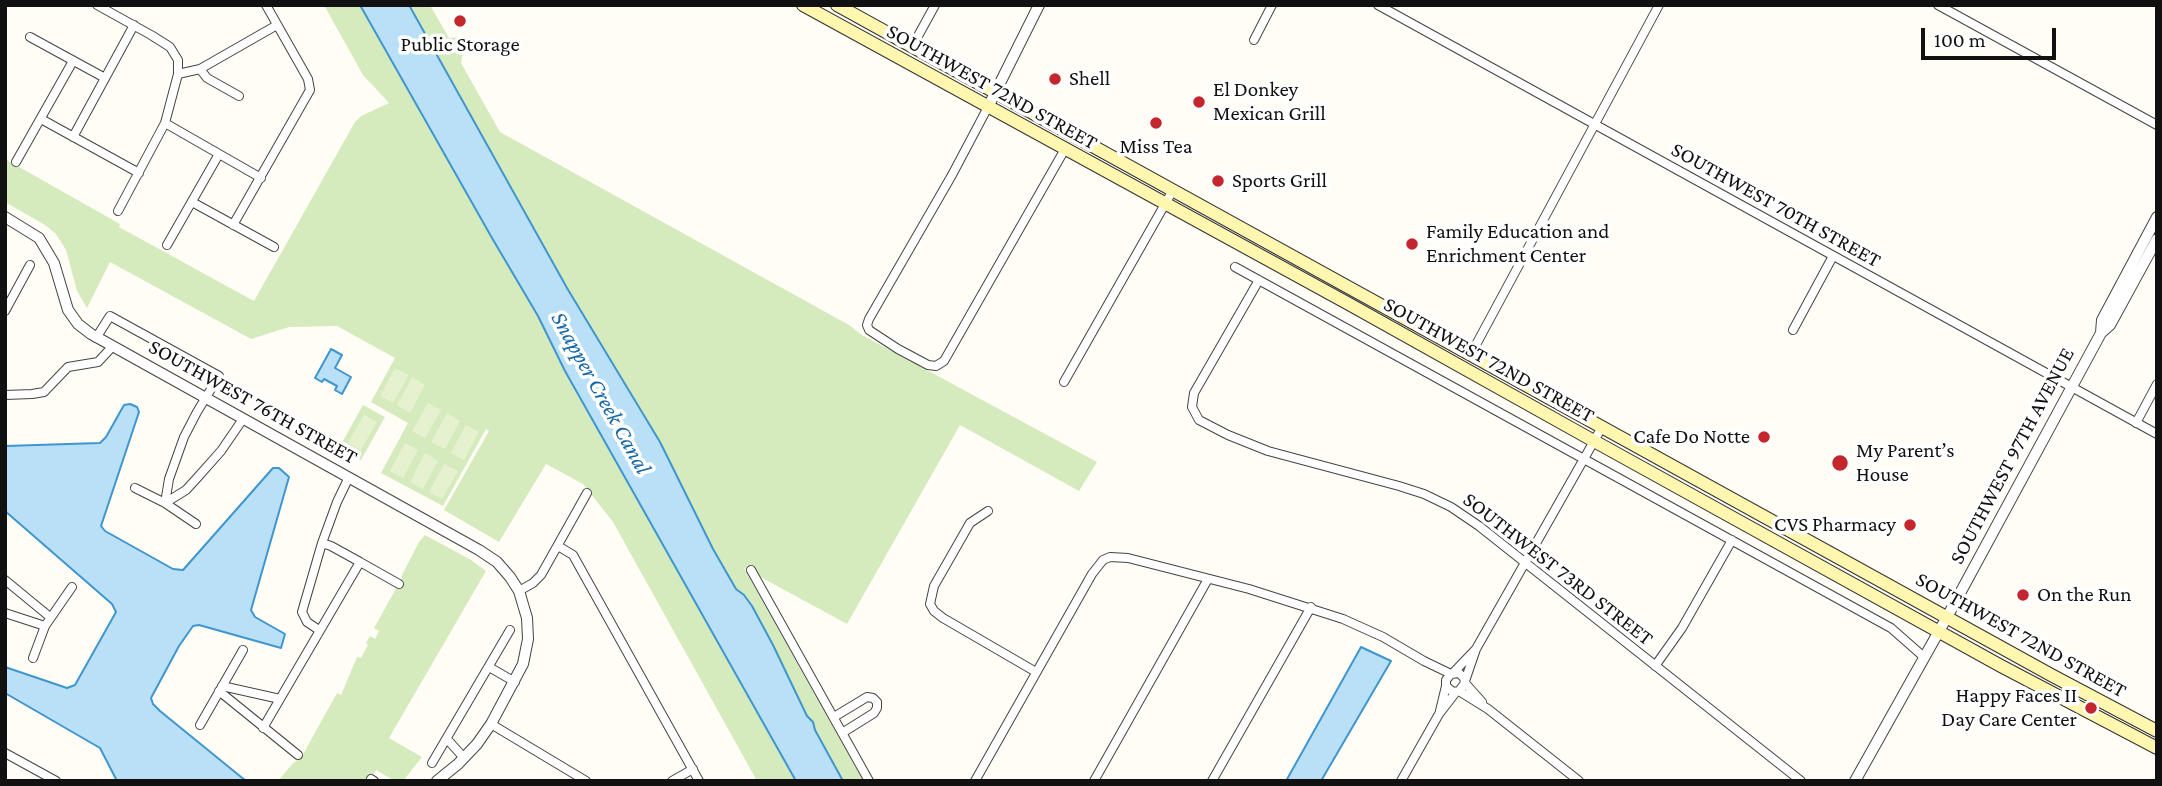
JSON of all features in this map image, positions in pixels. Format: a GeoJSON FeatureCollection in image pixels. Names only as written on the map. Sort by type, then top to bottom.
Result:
{"type":"FeatureCollection","features":[{"type":"Feature","properties":{"kind":"main road","name":"SOUTHWEST 72ND STREET"},"geometry":{"type":"LineString","coordinates":[[803,5],[1939,631],[2157,748]]}},
{"type":"Feature","properties":{"kind":"main road","name":"SOUTHWEST 72ND STREET"},"geometry":{"type":"LineString","coordinates":[[837,5],[2157,731]]}},
{"type":"Feature","properties":{"kind":"main road"},"geometry":{"type":"LineString","coordinates":[[1271,262],[1279,249]]}},
{"type":"Feature","properties":{"kind":"main road"},"geometry":{"type":"LineString","coordinates":[[1349,304],[1356,291]]}},
{"type":"Feature","properties":{"kind":"main road"},"geometry":{"type":"LineString","coordinates":[[1463,368],[1471,354]]}},
{"type":"Feature","properties":{"kind":"main road"},"geometry":{"type":"LineString","coordinates":[[1742,522],[1750,508]]}},
{"type":"Feature","properties":{"kind":"street"},"geometry":{"type":"LineString","coordinates":[[97,5],[170,47],[178,60],[178,74],[165,123],[118,211]]}},
{"type":"Feature","properties":{"kind":"street"},"geometry":{"type":"LineString","coordinates":[[233,225],[308,98],[310,90],[308,79],[266,5]]}},
{"type":"Feature","properties":{"kind":"street"},"geometry":{"type":"LineString","coordinates":[[912,47],[935,5]]}},
{"type":"Feature","properties":{"kind":"street"},"geometry":{"type":"LineString","coordinates":[[1039,5],[952,175],[877,304],[867,325],[872,332],[923,363],[939,366],[948,355],[1065,149]]}},
{"type":"Feature","properties":{"kind":"street"},"geometry":{"type":"LineString","coordinates":[[1254,40],[1272,5]]}},
{"type":"Feature","properties":{"kind":"street","name":"SOUTHWEST 70TH STREET"},"geometry":{"type":"LineString","coordinates":[[1378,5],[2157,434]]}},
{"type":"Feature","properties":{"kind":"street"},"geometry":{"type":"LineString","coordinates":[[1471,354],[1659,5]]}},
{"type":"Feature","properties":{"kind":"street"},"geometry":{"type":"LineString","coordinates":[[1938,5],[2157,125]]}},
{"type":"Feature","properties":{"kind":"street"},"geometry":{"type":"LineString","coordinates":[[178,74],[200,69],[276,24]]}},
{"type":"Feature","properties":{"kind":"street"},"geometry":{"type":"LineString","coordinates":[[73,137],[134,25]]}},
{"type":"Feature","properties":{"kind":"street"},"geometry":{"type":"LineString","coordinates":[[30,37],[105,78]]}},
{"type":"Feature","properties":{"kind":"street"},"geometry":{"type":"LineString","coordinates":[[16,162],[73,61]]}},
{"type":"Feature","properties":{"kind":"street"},"geometry":{"type":"LineString","coordinates":[[200,69],[207,78],[239,96]]}},
{"type":"Feature","properties":{"kind":"street"},"geometry":{"type":"LineString","coordinates":[[41,119],[139,173]]}},
{"type":"Feature","properties":{"kind":"street"},"geometry":{"type":"LineString","coordinates":[[165,123],[261,178]]}},
{"type":"Feature","properties":{"kind":"street"},"geometry":{"type":"LineString","coordinates":[[167,246],[219,154]]}},
{"type":"Feature","properties":{"kind":"street"},"geometry":{"type":"LineString","coordinates":[[1064,382],[1172,190]]}},
{"type":"Feature","properties":{"kind":"street"},"geometry":{"type":"LineString","coordinates":[[192,202],[274,247]]}},
{"type":"Feature","properties":{"kind":"street","name":"SOUTHWEST 76TH STREET"},"geometry":{"type":"LineString","coordinates":[[5,217],[39,239],[54,263],[71,315],[96,338],[484,552],[505,570],[519,591]]}},
{"type":"Feature","properties":{"kind":"street","name":"SOUTHWEST 97TH AVENUE"},"geometry":{"type":"LineString","coordinates":[[2101,333],[2102,320],[2157,217]]}},
{"type":"Feature","properties":{"kind":"street","name":"SOUTHWEST 97TH AVENUE"},"geometry":{"type":"LineString","coordinates":[[1855,781],[2101,333],[2110,325],[2157,239]]}},
{"type":"Feature","properties":{"kind":"street"},"geometry":{"type":"LineString","coordinates":[[1793,330],[1833,256]]}},
{"type":"Feature","properties":{"kind":"street"},"geometry":{"type":"LineString","coordinates":[[5,311],[30,265]]}},
{"type":"Feature","properties":{"kind":"street","name":"SOUTHWEST 72ND STREET"},"geometry":{"type":"LineString","coordinates":[[1235,267],[1891,628],[1924,657]]}},
{"type":"Feature","properties":{"kind":"street","name":"SOUTHWEST 73RD STREET"},"geometry":{"type":"LineString","coordinates":[[1259,280],[1197,388],[1192,407],[1196,416],[1205,424],[1268,451],[1399,486],[1433,497],[1459,512],[1801,781]]}},
{"type":"Feature","properties":{"kind":"street"},"geometry":{"type":"LineString","coordinates":[[96,338],[110,316],[219,376],[184,437],[169,479],[165,503]]}},
{"type":"Feature","properties":{"kind":"street"},"geometry":{"type":"LineString","coordinates":[[5,394],[44,392],[68,367],[98,362],[112,347]]}},
{"type":"Feature","properties":{"kind":"street"},"geometry":{"type":"LineString","coordinates":[[2136,423],[2157,384]]}},
{"type":"Feature","properties":{"kind":"street"},"geometry":{"type":"LineString","coordinates":[[165,503],[186,490],[198,478],[243,419]]}},
{"type":"Feature","properties":{"kind":"street"},"geometry":{"type":"LineString","coordinates":[[1402,780],[1439,714],[1461,687],[1476,649],[1602,427]]}},
{"type":"Feature","properties":{"kind":"street"},"geometry":{"type":"LineString","coordinates":[[319,630],[307,622],[302,612],[322,543],[349,477]]}},
{"type":"Feature","properties":{"kind":"street"},"geometry":{"type":"LineString","coordinates":[[135,488],[165,503],[196,524]]}},
{"type":"Feature","properties":{"kind":"street"},"geometry":{"type":"LineString","coordinates":[[437,781],[464,758],[491,724],[515,682],[525,658],[528,639],[527,618],[519,591],[538,579],[587,493]]}},
{"type":"Feature","properties":{"kind":"street"},"geometry":{"type":"LineString","coordinates":[[988,510],[970,523],[957,545],[934,586],[930,600],[932,608],[943,618],[1036,672]]}},
{"type":"Feature","properties":{"kind":"street"},"geometry":{"type":"LineString","coordinates":[[1654,666],[1682,628],[1732,540]]}},
{"type":"Feature","properties":{"kind":"street"},"geometry":{"type":"LineString","coordinates":[[322,543],[399,583]]}},
{"type":"Feature","properties":{"kind":"street"},"geometry":{"type":"LineString","coordinates":[[558,545],[573,555],[699,781]]}},
{"type":"Feature","properties":{"kind":"street"},"geometry":{"type":"LineString","coordinates":[[975,781],[1091,574],[1107,558],[1128,558],[1311,607],[1373,632],[1423,661],[1452,673],[1459,673],[1461,687],[1579,781]]}},
{"type":"Feature","properties":{"kind":"street"},"geometry":{"type":"LineString","coordinates":[[263,729],[360,562]]}},
{"type":"Feature","properties":{"kind":"street"},"geometry":{"type":"LineString","coordinates":[[751,570],[869,781]]}},
{"type":"Feature","properties":{"kind":"street"},"geometry":{"type":"LineString","coordinates":[[1094,781],[1208,579]]}},
{"type":"Feature","properties":{"kind":"street"},"geometry":{"type":"LineString","coordinates":[[5,580],[50,617]]}},
{"type":"Feature","properties":{"kind":"street"},"geometry":{"type":"LineString","coordinates":[[33,658],[45,626],[72,587]]}},
{"type":"Feature","properties":{"kind":"street"},"geometry":{"type":"LineString","coordinates":[[1212,781],[1311,607]]}},
{"type":"Feature","properties":{"kind":"street"},"geometry":{"type":"LineString","coordinates":[[5,613],[45,626]]}},
{"type":"Feature","properties":{"kind":"street"},"geometry":{"type":"LineString","coordinates":[[432,763],[510,630]]}},
{"type":"Feature","properties":{"kind":"street"},"geometry":{"type":"LineString","coordinates":[[1439,714],[1447,677],[1476,649]]}},
{"type":"Feature","properties":{"kind":"street"},"geometry":{"type":"LineString","coordinates":[[200,725],[243,650]]}},
{"type":"Feature","properties":{"kind":"street"},"geometry":{"type":"LineString","coordinates":[[1423,661],[1450,691],[1461,687]]}},
{"type":"Feature","properties":{"kind":"street"},"geometry":{"type":"LineString","coordinates":[[489,667],[515,682]]}},
{"type":"Feature","properties":{"kind":"street"},"geometry":{"type":"LineString","coordinates":[[221,688],[280,699]]}},
{"type":"Feature","properties":{"kind":"street"},"geometry":{"type":"LineString","coordinates":[[221,688],[263,729],[298,755]]}},
{"type":"Feature","properties":{"kind":"street"},"geometry":{"type":"LineString","coordinates":[[834,717],[867,697],[877,702],[874,713],[842,733]]}},
{"type":"Feature","properties":{"kind":"street"},"geometry":{"type":"LineString","coordinates":[[491,724],[586,781]]}},
{"type":"Feature","properties":{"kind":"street"},"geometry":{"type":"LineString","coordinates":[[447,739],[464,758]]}},
{"type":"Feature","properties":{"kind":"street"},"geometry":{"type":"LineString","coordinates":[[5,753],[56,781]]}},
{"type":"Feature","properties":{"kind":"street"},"geometry":{"type":"LineString","coordinates":[[672,781],[693,769]]}},
{"type":"Feature","properties":{"kind":"green space"},"geometry":{"type":"Polygon","coordinates":[[[324,5],[360,5],[538,316],[565,371],[796,781],[757,781],[613,522],[583,484],[546,464],[499,542],[444,510],[489,431],[486,429],[443,506],[381,473],[408,423],[371,402],[395,358],[337,326],[289,327],[251,339],[110,262],[87,308],[77,291],[66,250],[56,234],[5,202],[5,159],[120,224],[119,227],[254,301],[355,122],[361,116],[389,103],[363,75],[324,5]]]}},
{"type":"Feature","properties":{"kind":"green space"},"geometry":{"type":"Polygon","coordinates":[[[409,5],[430,5],[449,38],[462,37],[470,41],[461,63],[500,132],[849,325],[862,335],[1097,462],[1079,491],[960,425],[847,624],[744,568],[863,781],[843,781],[815,726],[807,717],[752,606],[736,589],[713,549],[660,442],[567,288],[409,5]]]}},
{"type":"Feature","properties":{"kind":"green space"},"geometry":{"type":"Polygon","coordinates":[[[395,368],[409,375],[393,403],[380,396],[395,368]]]}},
{"type":"Feature","properties":{"kind":"green space"},"geometry":{"type":"Polygon","coordinates":[[[412,377],[425,385],[410,413],[397,405],[412,377]]]}},
{"type":"Feature","properties":{"kind":"green space"},"geometry":{"type":"Polygon","coordinates":[[[428,403],[441,410],[425,438],[412,431],[428,403]]]}},
{"type":"Feature","properties":{"kind":"green space"},"geometry":{"type":"Polygon","coordinates":[[[363,405],[385,417],[361,460],[339,448],[363,405]]]}},
{"type":"Feature","properties":{"kind":"green space"},"geometry":{"type":"Polygon","coordinates":[[[447,413],[460,421],[445,449],[431,442],[447,413]]]}},
{"type":"Feature","properties":{"kind":"green space"},"geometry":{"type":"Polygon","coordinates":[[[364,415],[377,422],[361,450],[348,443],[364,415]]]}},
{"type":"Feature","properties":{"kind":"green space"},"geometry":{"type":"Polygon","coordinates":[[[466,425],[479,432],[464,460],[451,453],[466,425]]]}},
{"type":"Feature","properties":{"kind":"green space"},"geometry":{"type":"Polygon","coordinates":[[[405,443],[418,450],[403,478],[390,471],[405,443]]]}},
{"type":"Feature","properties":{"kind":"green space"},"geometry":{"type":"Polygon","coordinates":[[[425,453],[438,461],[423,489],[410,482],[425,453]]]}},
{"type":"Feature","properties":{"kind":"green space"},"geometry":{"type":"Polygon","coordinates":[[[444,464],[458,471],[442,499],[429,492],[444,464]]]}},
{"type":"Feature","properties":{"kind":"green space"},"geometry":{"type":"Polygon","coordinates":[[[425,535],[486,571],[389,738],[422,757],[403,781],[395,781],[376,770],[369,781],[278,781],[293,763],[301,758],[337,693],[341,695],[357,657],[361,658],[370,636],[375,639],[379,631],[374,628],[425,535]]]}},
{"type":"Feature","properties":{"kind":"water","name":"Snapper Creek Canal"},"geometry":{"type":"Polygon","coordinates":[[[360,5],[409,5],[567,288],[660,442],[713,549],[736,589],[752,606],[843,781],[796,781],[565,371],[538,316],[360,5]]]}},
{"type":"Feature","properties":{"kind":"water"},"geometry":{"type":"Polygon","coordinates":[[[331,349],[342,355],[335,368],[351,377],[342,394],[335,390],[337,386],[324,379],[322,382],[315,378],[331,349]]]}},
{"type":"Feature","properties":{"kind":"water"},"geometry":{"type":"Polygon","coordinates":[[[124,405],[137,407],[139,412],[101,526],[105,531],[173,569],[183,570],[273,468],[279,468],[289,477],[251,610],[255,617],[285,634],[281,648],[199,625],[193,626],[151,698],[160,711],[246,781],[117,781],[100,748],[5,693],[5,667],[67,688],[75,685],[116,612],[112,604],[5,511],[5,446],[100,443],[124,405]]]}},
{"type":"Feature","properties":{"kind":"water"},"geometry":{"type":"Polygon","coordinates":[[[1361,647],[1391,661],[1321,781],[1286,781],[1361,647]]]}},
{"type":"Feature","properties":{"kind":"place","name":"Public Storage"},"geometry":{"type":"Point","coordinates":[460,21]}},
{"type":"Feature","properties":{"kind":"place","name":"Shell"},"geometry":{"type":"Point","coordinates":[1055,79]}},
{"type":"Feature","properties":{"kind":"place","name":"El Donkey Mexican Grill"},"geometry":{"type":"Point","coordinates":[1199,102]}},
{"type":"Feature","properties":{"kind":"place","name":"Miss Tea"},"geometry":{"type":"Point","coordinates":[1156,123]}},
{"type":"Feature","properties":{"kind":"place","name":"Sports Grill"},"geometry":{"type":"Point","coordinates":[1218,181]}},
{"type":"Feature","properties":{"kind":"place","name":"Family Education and Enrichment Center"},"geometry":{"type":"Point","coordinates":[1412,244]}},
{"type":"Feature","properties":{"kind":"place","name":"Cafe Do Notte"},"geometry":{"type":"Point","coordinates":[1764,437]}},
{"type":"Feature","properties":{"kind":"place","name":"My Parent’s House"},"geometry":{"type":"Point","coordinates":[1840,463]}},
{"type":"Feature","properties":{"kind":"place","name":"CVS Pharmacy"},"geometry":{"type":"Point","coordinates":[1910,525]}},
{"type":"Feature","properties":{"kind":"place","name":"On the Run"},"geometry":{"type":"Point","coordinates":[2023,595]}},
{"type":"Feature","properties":{"kind":"place","name":"Happy Faces II Day Care Center"},"geometry":{"type":"Point","coordinates":[2091,708]}}]}
